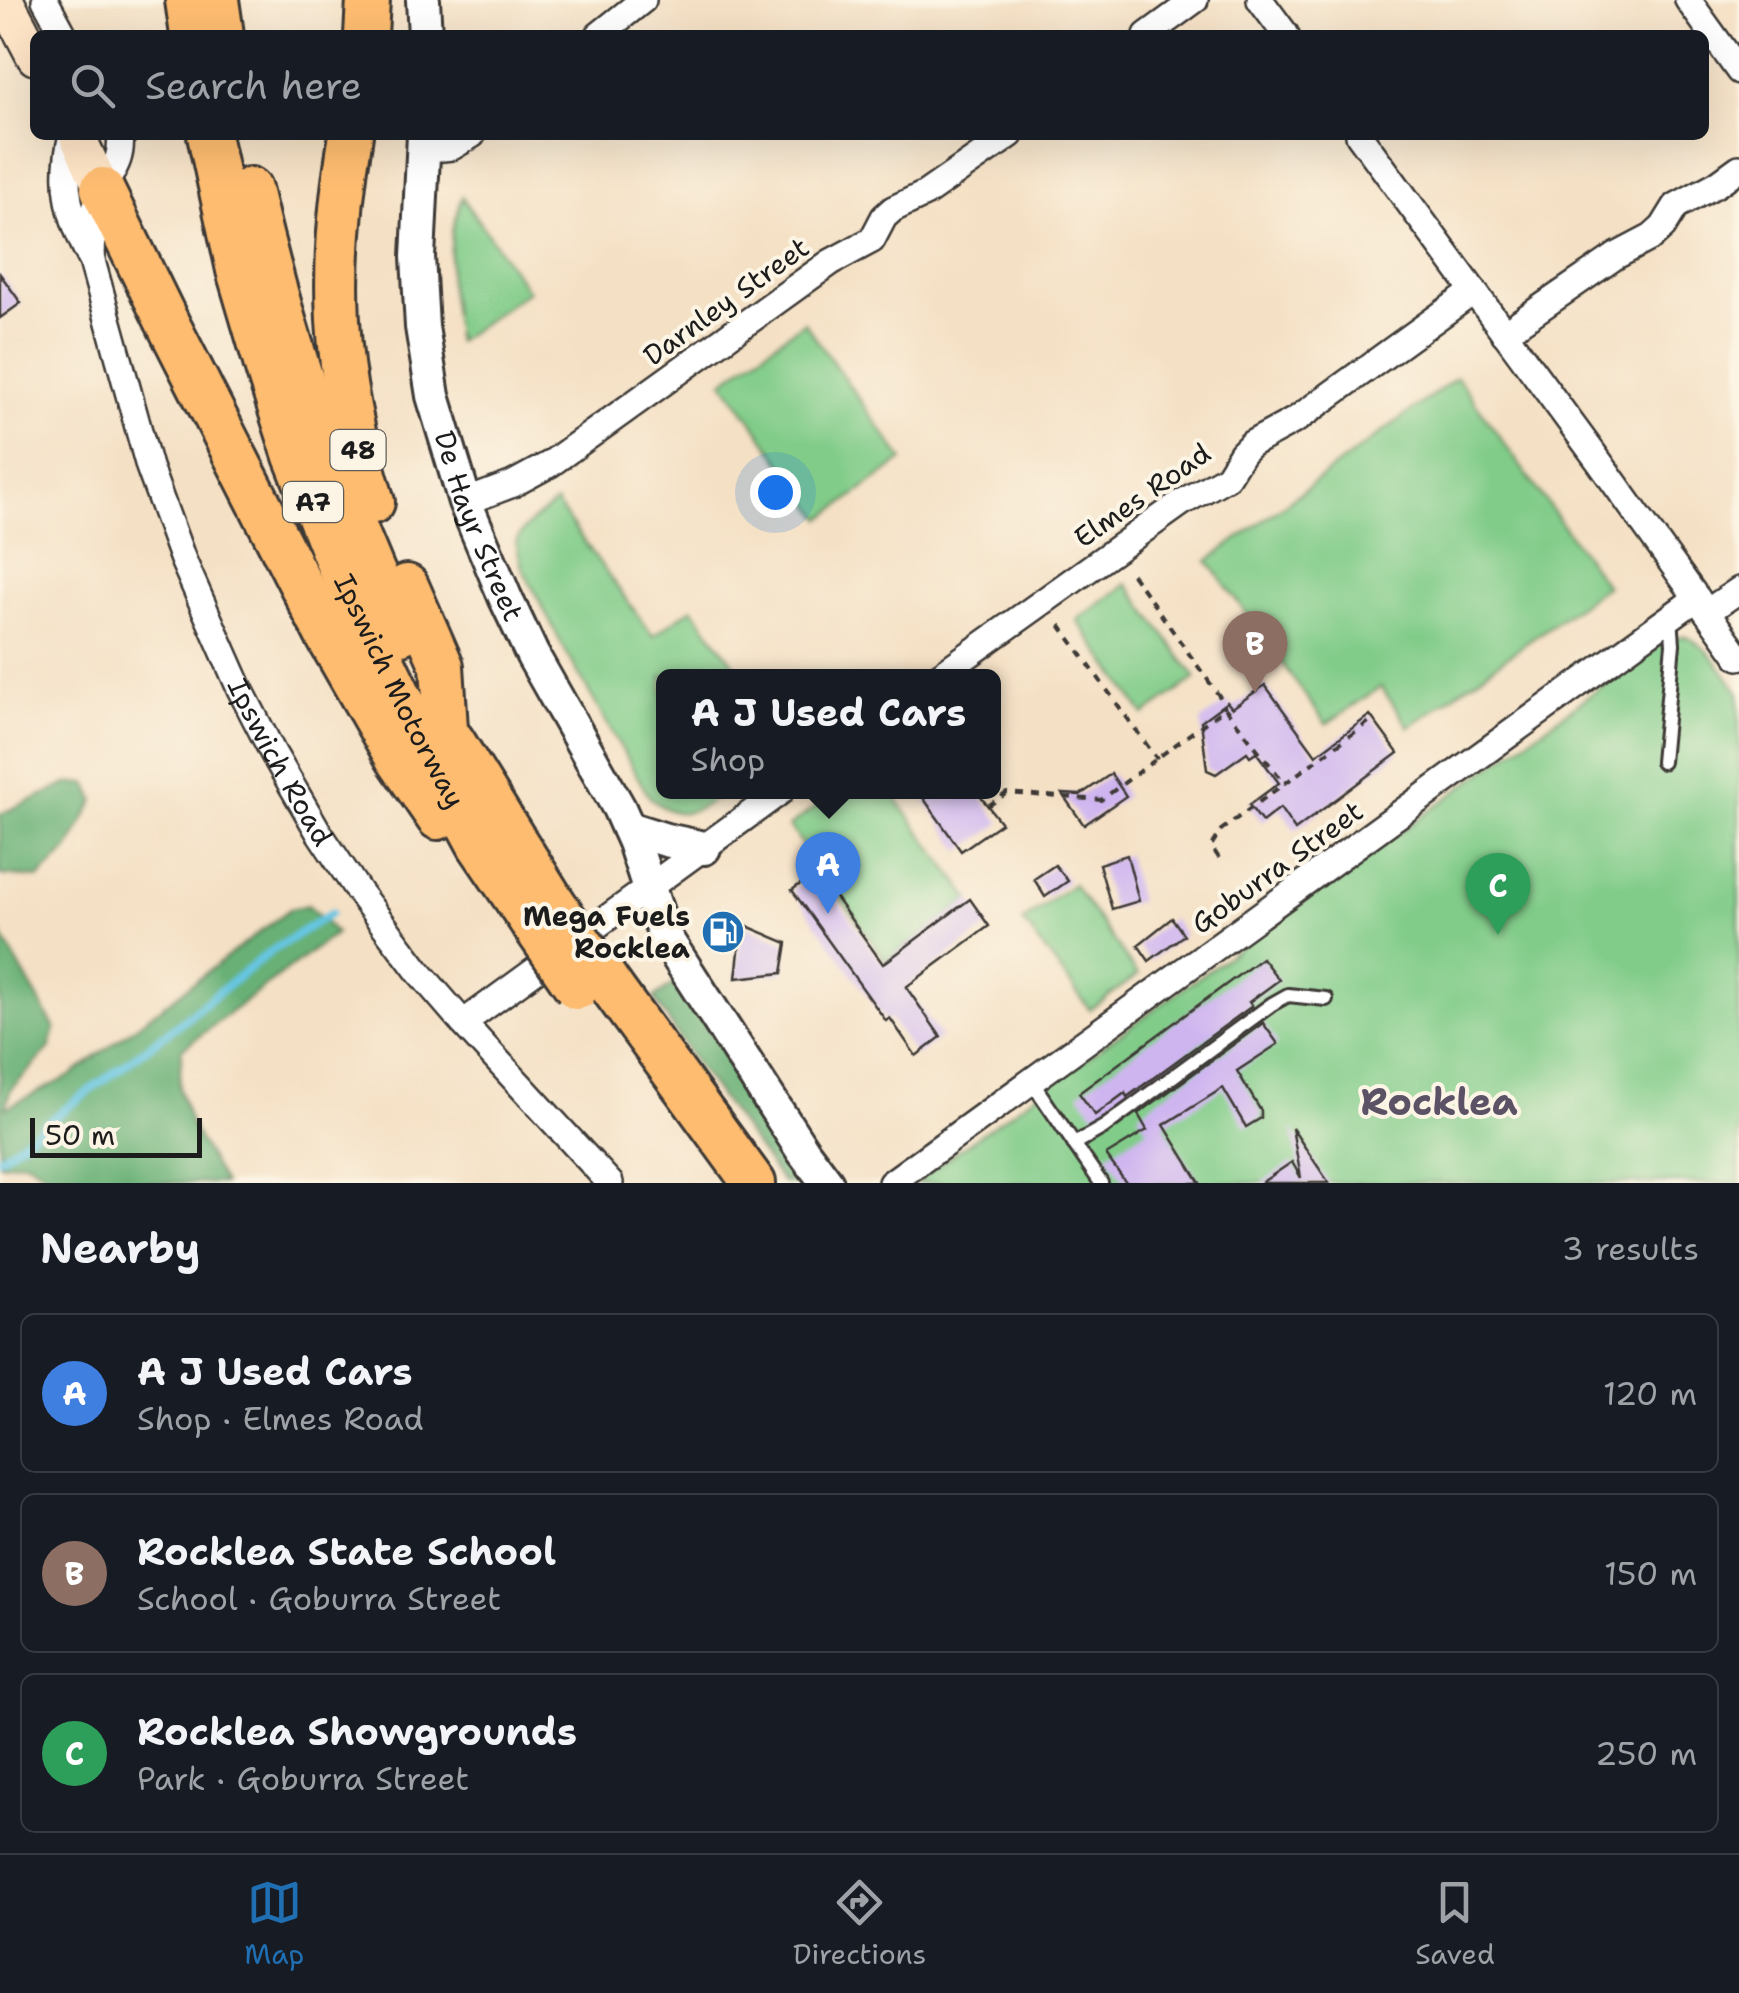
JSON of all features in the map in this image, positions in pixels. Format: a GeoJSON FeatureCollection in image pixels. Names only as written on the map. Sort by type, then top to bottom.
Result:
{"type":"FeatureCollection","features":[{"type":"Feature","properties":{"kind":"highway"},"geometry":{"type":"LineString","coordinates":[[187,0],[191,30]]}},
{"type":"Feature","properties":{"kind":"highway"},"geometry":{"type":"LineString","coordinates":[[217,0],[221,30]]}},
{"type":"Feature","properties":{"kind":"highway"},"geometry":{"type":"LineString","coordinates":[[366,30],[368,0]]}},
{"type":"Feature","properties":{"kind":"highway","name":"Ipswich Motorway"},"geometry":{"type":"LineString","coordinates":[[210,140],[238,270],[268,372],[343,577],[479,846],[541,910]]}},
{"type":"Feature","properties":{"kind":"highway","name":"Ipswich Motorway"},"geometry":{"type":"LineString","coordinates":[[240,140],[260,236],[286,329],[310,404],[386,602],[446,728],[541,910],[718,1183]]}},
{"type":"Feature","properties":{"kind":"highway","name":"48"},"geometry":{"type":"LineString","coordinates":[[351,140],[337,248],[341,367],[354,435],[374,503],[442,666],[446,728]]}},
{"type":"Feature","properties":{"kind":"highway"},"geometry":{"type":"LineString","coordinates":[[102,189],[240,468],[397,758],[446,831],[479,846]]}},
{"type":"Feature","properties":{"kind":"highway","name":"Ipswich Motorway"},"geometry":{"type":"LineString","coordinates":[[600,996],[754,1183]]}},
{"type":"Feature","properties":{"kind":"main road"},"geometry":{"type":"LineString","coordinates":[[5,0],[30,47]]}},
{"type":"Feature","properties":{"kind":"main road","name":"Ipswich Road"},"geometry":{"type":"LineString","coordinates":[[77,140],[102,189]]}},
{"type":"Feature","properties":{"kind":"street"},"geometry":{"type":"LineString","coordinates":[[44,0],[61,30]]}},
{"type":"Feature","properties":{"kind":"street"},"geometry":{"type":"LineString","coordinates":[[423,0],[425,30]]}},
{"type":"Feature","properties":{"kind":"street"},"geometry":{"type":"LineString","coordinates":[[605,30],[643,0]]}},
{"type":"Feature","properties":{"kind":"street"},"geometry":{"type":"LineString","coordinates":[[1154,30],[1195,0]]}},
{"type":"Feature","properties":{"kind":"street"},"geometry":{"type":"LineString","coordinates":[[1260,0],[1282,30]]}},
{"type":"Feature","properties":{"kind":"street"},"geometry":{"type":"LineString","coordinates":[[1688,0],[1739,71]]}},
{"type":"Feature","properties":{"kind":"street","name":"Ipswich Road"},"geometry":{"type":"LineString","coordinates":[[72,140],[66,158],[66,190],[80,238],[92,261],[149,467],[182,560],[240,689],[318,831],[358,892],[463,1023],[610,1183]]}},
{"type":"Feature","properties":{"kind":"street","name":"Ipswich Road"},"geometry":{"type":"LineString","coordinates":[[92,261],[94,216],[102,189],[119,160],[121,140]]}},
{"type":"Feature","properties":{"kind":"street"},"geometry":{"type":"LineString","coordinates":[[424,143],[452,146],[463,140]]}},
{"type":"Feature","properties":{"kind":"street","name":"Darnley Street"},"geometry":{"type":"LineString","coordinates":[[464,502],[513,484],[550,464],[831,262],[867,244],[893,210],[926,194],[1003,140]]}},
{"type":"Feature","properties":{"kind":"street"},"geometry":{"type":"LineString","coordinates":[[1363,140],[1739,657]]}},
{"type":"Feature","properties":{"kind":"street","name":"De Hayr Street"},"geometry":{"type":"LineString","coordinates":[[424,143],[418,257],[424,344],[441,428],[464,502],[504,597],[607,785],[628,828],[648,889]]}},
{"type":"Feature","properties":{"kind":"street"},"geometry":{"type":"LineString","coordinates":[[1504,334],[1616,256],[1652,238],[1676,206],[1739,168]]}},
{"type":"Feature","properties":{"kind":"street","name":"Elmes Road"},"geometry":{"type":"LineString","coordinates":[[948,669],[1181,503],[1222,480],[1247,447],[1297,419],[1474,290]]}},
{"type":"Feature","properties":{"kind":"street","name":"Goburra Street"},"geometry":{"type":"LineString","coordinates":[[891,1183],[1671,617],[1739,590]]}},
{"type":"Feature","properties":{"kind":"street"},"geometry":{"type":"LineString","coordinates":[[463,1023],[770,799]]}},
{"type":"Feature","properties":{"kind":"street"},"geometry":{"type":"LineString","coordinates":[[628,828],[704,848]]}},
{"type":"Feature","properties":{"kind":"street"},"geometry":{"type":"LineString","coordinates":[[648,889],[672,950],[827,1183]]}},
{"type":"Feature","properties":{"kind":"lane"},"geometry":{"type":"LineString","coordinates":[[1662,762],[1673,644],[1671,617]]}},
{"type":"Feature","properties":{"kind":"lane"},"geometry":{"type":"LineString","coordinates":[[1074,1144],[1104,1127],[1288,995],[1326,999]]}},
{"type":"Feature","properties":{"kind":"lane"},"geometry":{"type":"LineString","coordinates":[[1032,1082],[1101,1183]]}},
{"type":"Feature","properties":{"kind":"path"},"geometry":{"type":"LineString","coordinates":[[1132,574],[1225,708],[1285,784]]}},
{"type":"Feature","properties":{"kind":"path"},"geometry":{"type":"LineString","coordinates":[[1060,625],[1157,759]]}},
{"type":"Feature","properties":{"kind":"path"},"geometry":{"type":"LineString","coordinates":[[1001,797],[1007,793],[1101,800],[1225,708]]}},
{"type":"Feature","properties":{"kind":"path"},"geometry":{"type":"LineString","coordinates":[[1219,858],[1210,846],[1220,830],[1370,721]]}},
{"type":"Feature","properties":{"kind":"path"},"geometry":{"type":"LineString","coordinates":[[988,806],[998,799]]}},
{"type":"Feature","properties":{"kind":"green space"},"geometry":{"type":"Polygon","coordinates":[[[462,197],[528,291],[456,342],[449,280],[452,231],[462,197]]]}},
{"type":"Feature","properties":{"kind":"green space"},"geometry":{"type":"Polygon","coordinates":[[[804,322],[903,460],[822,519],[723,381],[804,322]]]}},
{"type":"Feature","properties":{"kind":"green space"},"geometry":{"type":"Polygon","coordinates":[[[1457,377],[1606,586],[1409,727],[1381,687],[1326,724],[1208,561],[1457,377]]]}},
{"type":"Feature","properties":{"kind":"green space"},"geometry":{"type":"Polygon","coordinates":[[[556,503],[653,636],[692,608],[738,669],[656,669],[656,799],[714,799],[696,809],[677,812],[648,795],[522,567],[516,542],[528,525],[556,503]]]}},
{"type":"Feature","properties":{"kind":"green space"},"geometry":{"type":"Polygon","coordinates":[[[1127,584],[1196,678],[1144,715],[1077,620],[1127,584]]]}},
{"type":"Feature","properties":{"kind":"green space"},"geometry":{"type":"Polygon","coordinates":[[[1684,636],[1709,653],[1739,693],[1739,1183],[917,1183],[1665,641],[1684,636]]]}},
{"type":"Feature","properties":{"kind":"green space"},"geometry":{"type":"Polygon","coordinates":[[[87,783],[95,800],[68,850],[39,878],[0,875],[0,814],[67,784],[87,783]]]}},
{"type":"Feature","properties":{"kind":"green space"},"geometry":{"type":"Polygon","coordinates":[[[827,799],[896,799],[970,899],[886,961],[789,826],[827,799]]]}},
{"type":"Feature","properties":{"kind":"green space"},"geometry":{"type":"Polygon","coordinates":[[[1073,884],[1138,975],[1090,1010],[1023,921],[1073,884]]]}},
{"type":"Feature","properties":{"kind":"green space"},"geometry":{"type":"Polygon","coordinates":[[[308,905],[336,933],[182,1049],[179,1088],[190,1124],[224,1183],[61,1183],[25,1161],[0,1164],[0,932],[55,1029],[49,1049],[10,1091],[5,1108],[72,1075],[290,909],[308,905]]]}},
{"type":"Feature","properties":{"kind":"green space"},"geometry":{"type":"Polygon","coordinates":[[[677,981],[813,1183],[783,1183],[695,1063],[654,998],[677,981]]]}},
{"type":"Feature","properties":{"kind":"building"},"geometry":{"type":"Polygon","coordinates":[[[0,274],[21,303],[0,318],[0,274]]]}},
{"type":"Feature","properties":{"kind":"building"},"geometry":{"type":"Polygon","coordinates":[[[1265,685],[1316,755],[1370,715],[1398,753],[1295,830],[1280,808],[1262,822],[1249,805],[1279,783],[1256,752],[1250,756],[1247,752],[1216,774],[1207,770],[1201,721],[1227,702],[1232,708],[1265,685]]]}},
{"type":"Feature","properties":{"kind":"building"},"geometry":{"type":"Polygon","coordinates":[[[1111,774],[1126,796],[1084,825],[1062,794],[1080,795],[1111,774]]]}},
{"type":"Feature","properties":{"kind":"building"},"geometry":{"type":"Polygon","coordinates":[[[924,799],[982,799],[1001,823],[961,851],[924,799]]]}},
{"type":"Feature","properties":{"kind":"building"},"geometry":{"type":"Polygon","coordinates":[[[1127,855],[1139,901],[1112,909],[1099,864],[1127,855]]]}},
{"type":"Feature","properties":{"kind":"building"},"geometry":{"type":"Polygon","coordinates":[[[1055,865],[1068,881],[1045,897],[1034,879],[1055,865]]]}},
{"type":"Feature","properties":{"kind":"building"},"geometry":{"type":"Polygon","coordinates":[[[817,872],[883,964],[970,899],[989,926],[906,987],[941,1037],[916,1056],[890,1018],[886,1021],[792,890],[817,872]]]}},
{"type":"Feature","properties":{"kind":"building"},"geometry":{"type":"Polygon","coordinates":[[[1172,918],[1184,935],[1149,961],[1138,945],[1172,918]]]}},
{"type":"Feature","properties":{"kind":"building"},"geometry":{"type":"Polygon","coordinates":[[[742,924],[787,943],[782,973],[736,978],[742,924]]]}},
{"type":"Feature","properties":{"kind":"building"},"geometry":{"type":"Polygon","coordinates":[[[1262,958],[1279,980],[1249,1002],[1252,1006],[1127,1097],[1125,1093],[1095,1115],[1079,1093],[1262,958]]]}},
{"type":"Feature","properties":{"kind":"building"},"geometry":{"type":"Polygon","coordinates":[[[1263,1023],[1278,1044],[1237,1071],[1261,1111],[1261,1118],[1246,1127],[1223,1088],[1164,1125],[1200,1183],[1126,1183],[1106,1155],[1147,1130],[1138,1114],[1263,1023]]]}},
{"type":"Feature","properties":{"kind":"building"},"geometry":{"type":"Polygon","coordinates":[[[1292,1128],[1329,1183],[1261,1183],[1292,1162],[1301,1178],[1292,1128]]]}},
{"type":"Feature","properties":{"kind":"waterway"},"geometry":{"type":"LineString","coordinates":[[0,1158],[270,952],[331,913]]}},
{"type":"Feature","properties":{"kind":"place","name":"Rocklea State School"},"geometry":{"type":"Point","coordinates":[1255,693]}},
{"type":"Feature","properties":{"kind":"place","name":"A J Used Cars"},"geometry":{"type":"Point","coordinates":[828,914]}},
{"type":"Feature","properties":{"kind":"place","name":"Mega Fuels Rocklea"},"geometry":{"type":"Point","coordinates":[723,932]}},
{"type":"Feature","properties":{"kind":"place","name":"Rocklea Showgrounds"},"geometry":{"type":"Point","coordinates":[1498,935]}},
{"type":"Feature","properties":{"kind":"district","name":"Rocklea"},"geometry":{"type":"Point","coordinates":[1439,1102]}}]}
